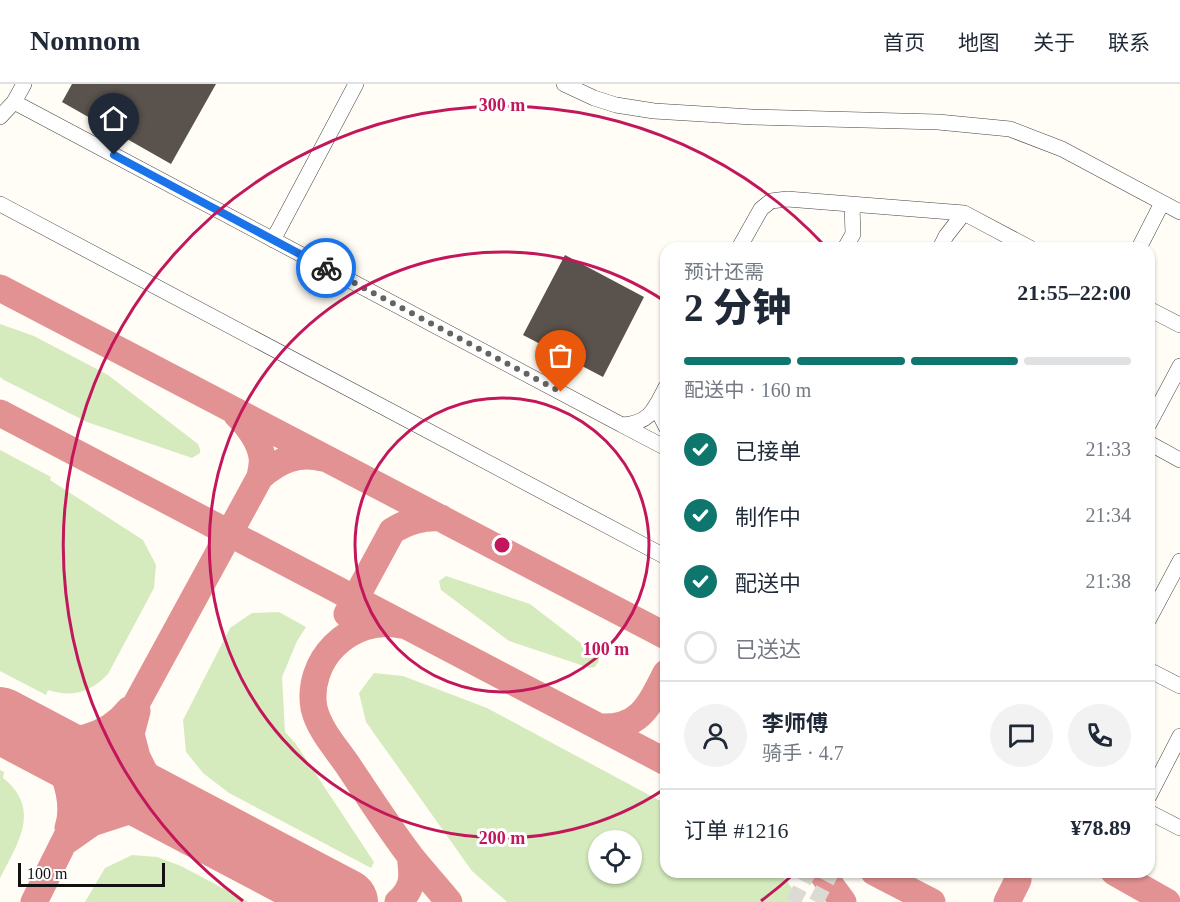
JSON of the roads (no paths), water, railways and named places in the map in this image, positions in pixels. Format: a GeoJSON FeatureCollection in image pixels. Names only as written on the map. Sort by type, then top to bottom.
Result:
{"type":"FeatureCollection","features":[{"type":"Feature","properties":{"kind":"street"},"geometry":{"type":"LineString","coordinates":[[0,117],[14,102],[24,84]]}},
{"type":"Feature","properties":{"kind":"street"},"geometry":{"type":"LineString","coordinates":[[273,240],[356,84]]}},
{"type":"Feature","properties":{"kind":"street"},"geometry":{"type":"LineString","coordinates":[[564,84],[616,105],[654,111],[752,117],[938,122],[1010,129],[1062,149],[1180,212]]}},
{"type":"Feature","properties":{"kind":"street"},"geometry":{"type":"LineString","coordinates":[[14,102],[660,445]]}},
{"type":"Feature","properties":{"kind":"street"},"geometry":{"type":"LineString","coordinates":[[742,242],[761,209],[771,201],[787,199],[852,206],[964,213],[1019,242]]}},
{"type":"Feature","properties":{"kind":"street"},"geometry":{"type":"LineString","coordinates":[[1142,242],[1162,203]]}},
{"type":"Feature","properties":{"kind":"street"},"geometry":{"type":"LineString","coordinates":[[0,204],[660,554]]}},
{"type":"Feature","properties":{"kind":"street"},"geometry":{"type":"LineString","coordinates":[[848,242],[853,234],[852,206]]}},
{"type":"Feature","properties":{"kind":"street"},"geometry":{"type":"LineString","coordinates":[[943,242],[964,213]]}},
{"type":"Feature","properties":{"kind":"street"},"geometry":{"type":"LineString","coordinates":[[1155,312],[1180,325]]}},
{"type":"Feature","properties":{"kind":"street"},"geometry":{"type":"LineString","coordinates":[[1155,413],[1180,366]]}},
{"type":"Feature","properties":{"kind":"street"},"geometry":{"type":"LineString","coordinates":[[622,425],[635,424],[647,418],[660,399]]}},
{"type":"Feature","properties":{"kind":"street"},"geometry":{"type":"LineString","coordinates":[[658,403],[660,415]]}},
{"type":"Feature","properties":{"kind":"street"},"geometry":{"type":"LineString","coordinates":[[1155,446],[1180,460]]}},
{"type":"Feature","properties":{"kind":"street"},"geometry":{"type":"LineString","coordinates":[[1155,608],[1180,561]]}},
{"type":"Feature","properties":{"kind":"street"},"geometry":{"type":"LineString","coordinates":[[1155,673],[1180,686]]}},
{"type":"Feature","properties":{"kind":"street"},"geometry":{"type":"LineString","coordinates":[[1155,784],[1180,736]]}},
{"type":"Feature","properties":{"kind":"street"},"geometry":{"type":"LineString","coordinates":[[1155,815],[1180,828]]}},
{"type":"Feature","properties":{"kind":"tunnel"},"geometry":{"type":"LineString","coordinates":[[793,902],[806,878]]}},
{"type":"Feature","properties":{"kind":"tunnel"},"geometry":{"type":"LineString","coordinates":[[816,902],[829,878]]}}]}
